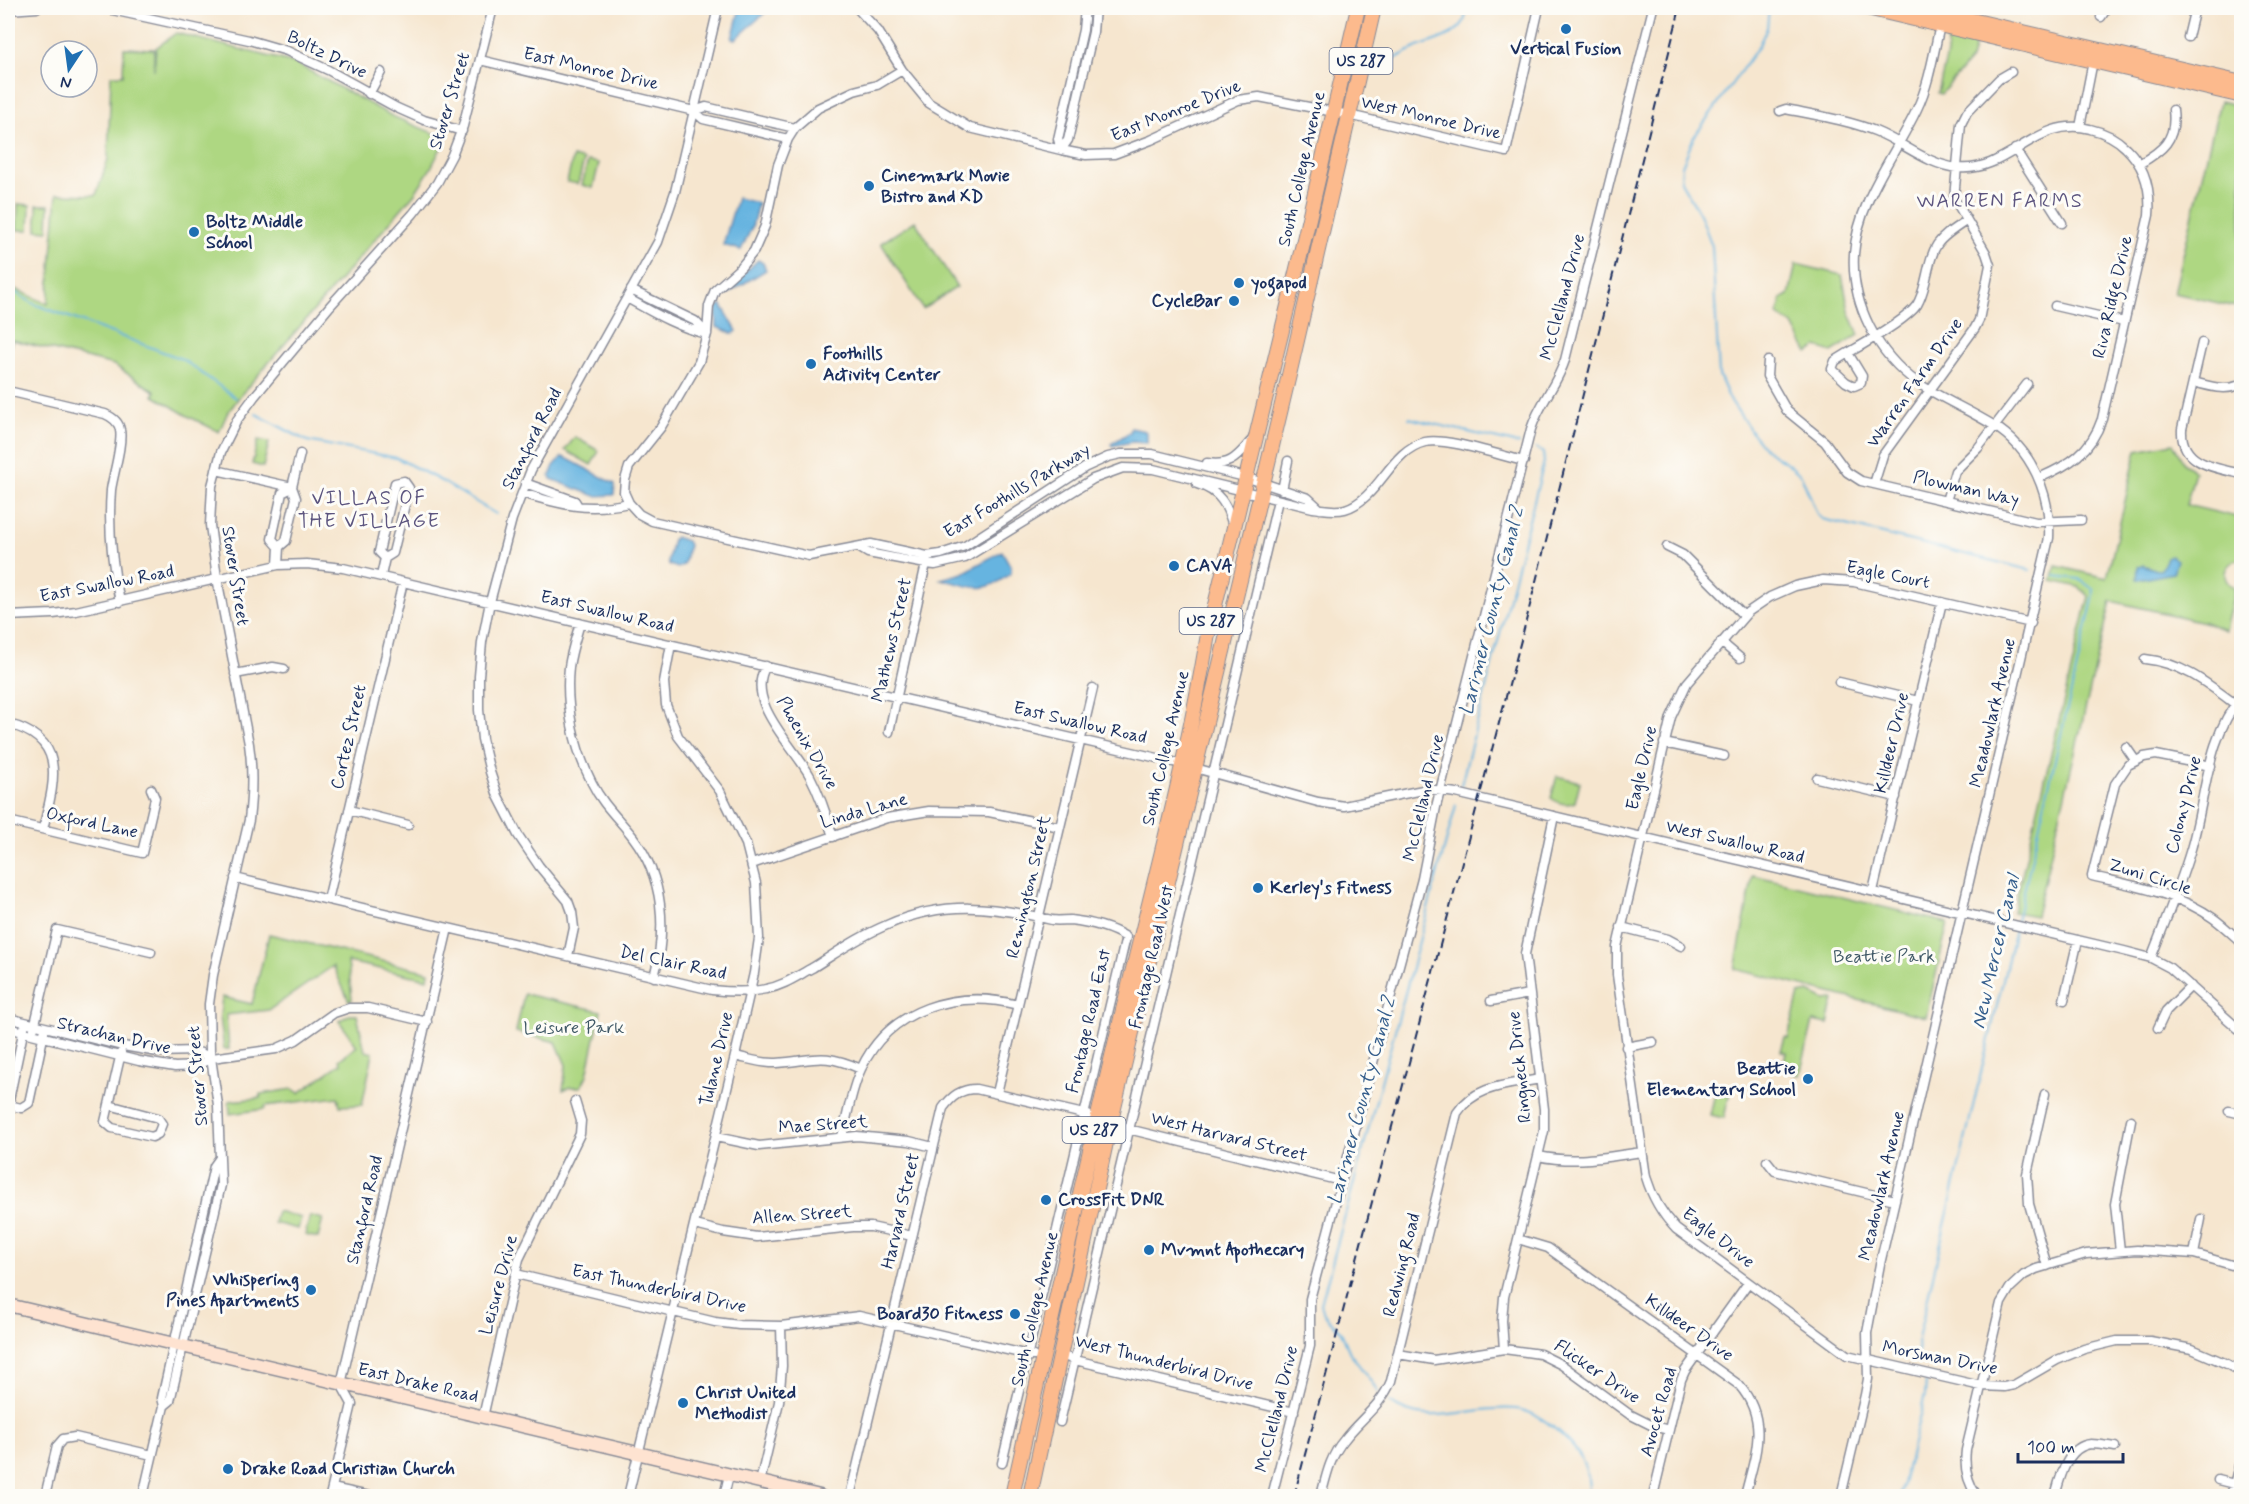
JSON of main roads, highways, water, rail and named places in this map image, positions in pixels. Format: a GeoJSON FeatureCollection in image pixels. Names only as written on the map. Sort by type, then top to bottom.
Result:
{"type":"FeatureCollection","features":[{"type":"Feature","properties":{"kind":"main road","name":"South College Avenue"},"geometry":{"type":"LineString","coordinates":[[1012,1497],[1056,1297],[1091,1115],[1182,765],[1208,634],[1358,8]]}},
{"type":"Feature","properties":{"kind":"main road","name":"South College Avenue"},"geometry":{"type":"LineString","coordinates":[[1030,1497],[1111,1123],[1374,8]]}},
{"type":"Feature","properties":{"kind":"main road"},"geometry":{"type":"LineString","coordinates":[[1866,8],[1943,15],[2241,83]]}},
{"type":"Feature","properties":{"kind":"main road"},"geometry":{"type":"LineString","coordinates":[[1920,8],[2092,61],[2241,96]]}},
{"type":"Feature","properties":{"kind":"main road"},"geometry":{"type":"LineString","coordinates":[[1056,1297],[1061,1305],[1054,1348],[1060,1355]]}},
{"type":"Feature","properties":{"kind":"main road","name":"East Drake Road"},"geometry":{"type":"LineString","coordinates":[[8,1305],[820,1497]]}},
{"type":"Feature","properties":{"kind":"main road"},"geometry":{"type":"LineString","coordinates":[[1042,1359],[1049,1366],[1043,1400],[1048,1410]]}},
{"type":"Feature","properties":{"kind":"water"},"geometry":{"type":"Polygon","coordinates":[[[740,8],[770,8],[736,39],[732,39],[740,8]]]}},
{"type":"Feature","properties":{"kind":"water"},"geometry":{"type":"Polygon","coordinates":[[[737,198],[758,203],[752,227],[741,250],[723,245],[737,198]]]}},
{"type":"Feature","properties":{"kind":"water"},"geometry":{"type":"Polygon","coordinates":[[[758,260],[763,263],[766,270],[727,294],[728,289],[758,260]]]}},
{"type":"Feature","properties":{"kind":"water"},"geometry":{"type":"Polygon","coordinates":[[[721,304],[737,331],[733,334],[717,327],[716,308],[721,304]]]}},
{"type":"Feature","properties":{"kind":"water"},"geometry":{"type":"Polygon","coordinates":[[[1131,428],[1145,431],[1147,443],[1132,442],[1112,446],[1111,444],[1130,432],[1131,428]]]}},
{"type":"Feature","properties":{"kind":"water"},"geometry":{"type":"Polygon","coordinates":[[[562,457],[615,484],[614,495],[595,496],[551,479],[554,466],[562,457]]]}},
{"type":"Feature","properties":{"kind":"water"},"geometry":{"type":"Polygon","coordinates":[[[675,537],[687,541],[689,545],[684,564],[678,568],[669,565],[668,560],[675,537]]]}},
{"type":"Feature","properties":{"kind":"water"},"geometry":{"type":"Polygon","coordinates":[[[1002,551],[1011,567],[1011,573],[993,585],[978,588],[941,579],[963,573],[1002,551]]]}},
{"type":"Feature","properties":{"kind":"water"},"geometry":{"type":"Polygon","coordinates":[[[2171,556],[2177,560],[2173,573],[2137,580],[2138,566],[2143,565],[2161,570],[2167,558],[2171,556]]]}},
{"type":"Feature","properties":{"kind":"waterway","name":"Larimer County Canal 2"},"geometry":{"type":"LineString","coordinates":[[1381,65],[1415,48],[1449,35],[1462,25],[1466,8]]}},
{"type":"Feature","properties":{"kind":"waterway","name":"New Mercer Canal"},"geometry":{"type":"LineString","coordinates":[[1769,8],[1767,28],[1758,47],[1694,137],[1682,166],[1681,182],[1700,214],[1712,246],[1719,375],[1729,398],[1765,449],[1801,475],[1817,514],[1822,519],[2030,570]]}},
{"type":"Feature","properties":{"kind":"waterway"},"geometry":{"type":"LineString","coordinates":[[8,288],[34,304],[182,359],[236,398]]}},
{"type":"Feature","properties":{"kind":"waterway"},"geometry":{"type":"LineString","coordinates":[[256,414],[307,441],[397,458],[496,514]]}},
{"type":"Feature","properties":{"kind":"waterway","name":"Larimer County Canal 2"},"geometry":{"type":"LineString","coordinates":[[1409,418],[1519,444]]}},
{"type":"Feature","properties":{"kind":"waterway","name":"Larimer County Canal 2"},"geometry":{"type":"LineString","coordinates":[[1461,785],[1544,462],[1543,453],[1536,448]]}},
{"type":"Feature","properties":{"kind":"waterway","name":"New Mercer Canal"},"geometry":{"type":"LineString","coordinates":[[1919,1362],[1918,1339],[2094,595],[2093,589],[2079,579],[2055,576]]}},
{"type":"Feature","properties":{"kind":"waterway","name":"Larimer County Canal 2"},"geometry":{"type":"LineString","coordinates":[[1378,1391],[1350,1353],[1341,1332],[1324,1314],[1321,1304],[1456,805]]}},
{"type":"Feature","properties":{"kind":"waterway","name":"New Mercer Canal"},"geometry":{"type":"LineString","coordinates":[[1900,1496],[1925,1395],[1926,1382]]}},
{"type":"Feature","properties":{"kind":"waterway","name":"Larimer County Canal 2"},"geometry":{"type":"LineString","coordinates":[[1390,1402],[1404,1410],[1419,1414],[1451,1414],[1500,1408],[1523,1410],[1530,1413],[1555,1429],[1577,1451],[1587,1472],[1589,1496]]}},
{"type":"Feature","properties":{"kind":"railway"},"geometry":{"type":"LineString","coordinates":[[1294,1496],[1525,625],[1680,8]]}},
{"type":"Feature","properties":{"kind":"place","name":"Vertical Fusion"},"geometry":{"type":"Point","coordinates":[1566,29]}},
{"type":"Feature","properties":{"kind":"place","name":"Cinemark Movie Bistro and XD"},"geometry":{"type":"Point","coordinates":[869,186]}},
{"type":"Feature","properties":{"kind":"place","name":"Boltz Middle School"},"geometry":{"type":"Point","coordinates":[194,232]}},
{"type":"Feature","properties":{"kind":"place","name":"yogapod"},"geometry":{"type":"Point","coordinates":[1239,283]}},
{"type":"Feature","properties":{"kind":"place","name":"CycleBar"},"geometry":{"type":"Point","coordinates":[1234,301]}},
{"type":"Feature","properties":{"kind":"place","name":"Foothills Activity Center"},"geometry":{"type":"Point","coordinates":[811,364]}},
{"type":"Feature","properties":{"kind":"place","name":"CAVA"},"geometry":{"type":"Point","coordinates":[1174,566]}},
{"type":"Feature","properties":{"kind":"place","name":"Kerley's Fitness"},"geometry":{"type":"Point","coordinates":[1258,888]}},
{"type":"Feature","properties":{"kind":"place","name":"Beattie Elementary School"},"geometry":{"type":"Point","coordinates":[1808,1079]}},
{"type":"Feature","properties":{"kind":"place","name":"CrossFit DNR"},"geometry":{"type":"Point","coordinates":[1046,1200]}},
{"type":"Feature","properties":{"kind":"place","name":"Mvmnt Apothecary"},"geometry":{"type":"Point","coordinates":[1149,1250]}},
{"type":"Feature","properties":{"kind":"place","name":"Whispering Pines Apartments"},"geometry":{"type":"Point","coordinates":[311,1290]}},
{"type":"Feature","properties":{"kind":"place","name":"Board30 Fitness"},"geometry":{"type":"Point","coordinates":[1015,1314]}},
{"type":"Feature","properties":{"kind":"place","name":"Christ United Methodist"},"geometry":{"type":"Point","coordinates":[683,1403]}},
{"type":"Feature","properties":{"kind":"place","name":"Drake Road Christian Church"},"geometry":{"type":"Point","coordinates":[228,1469]}},
{"type":"Feature","properties":{"kind":"district","name":"WARREN FARMS"},"geometry":{"type":"Point","coordinates":[2000,201]}},
{"type":"Feature","properties":{"kind":"district","name":"VILLAS OF THE VILLAGE"},"geometry":{"type":"Point","coordinates":[369,510]}},
{"type":"Feature","properties":{"kind":"park label","name":"Beattie Park"},"geometry":{"type":"Point","coordinates":[1884,957]}},
{"type":"Feature","properties":{"kind":"park label","name":"Leisure Park"},"geometry":{"type":"Point","coordinates":[574,1028]}}]}
